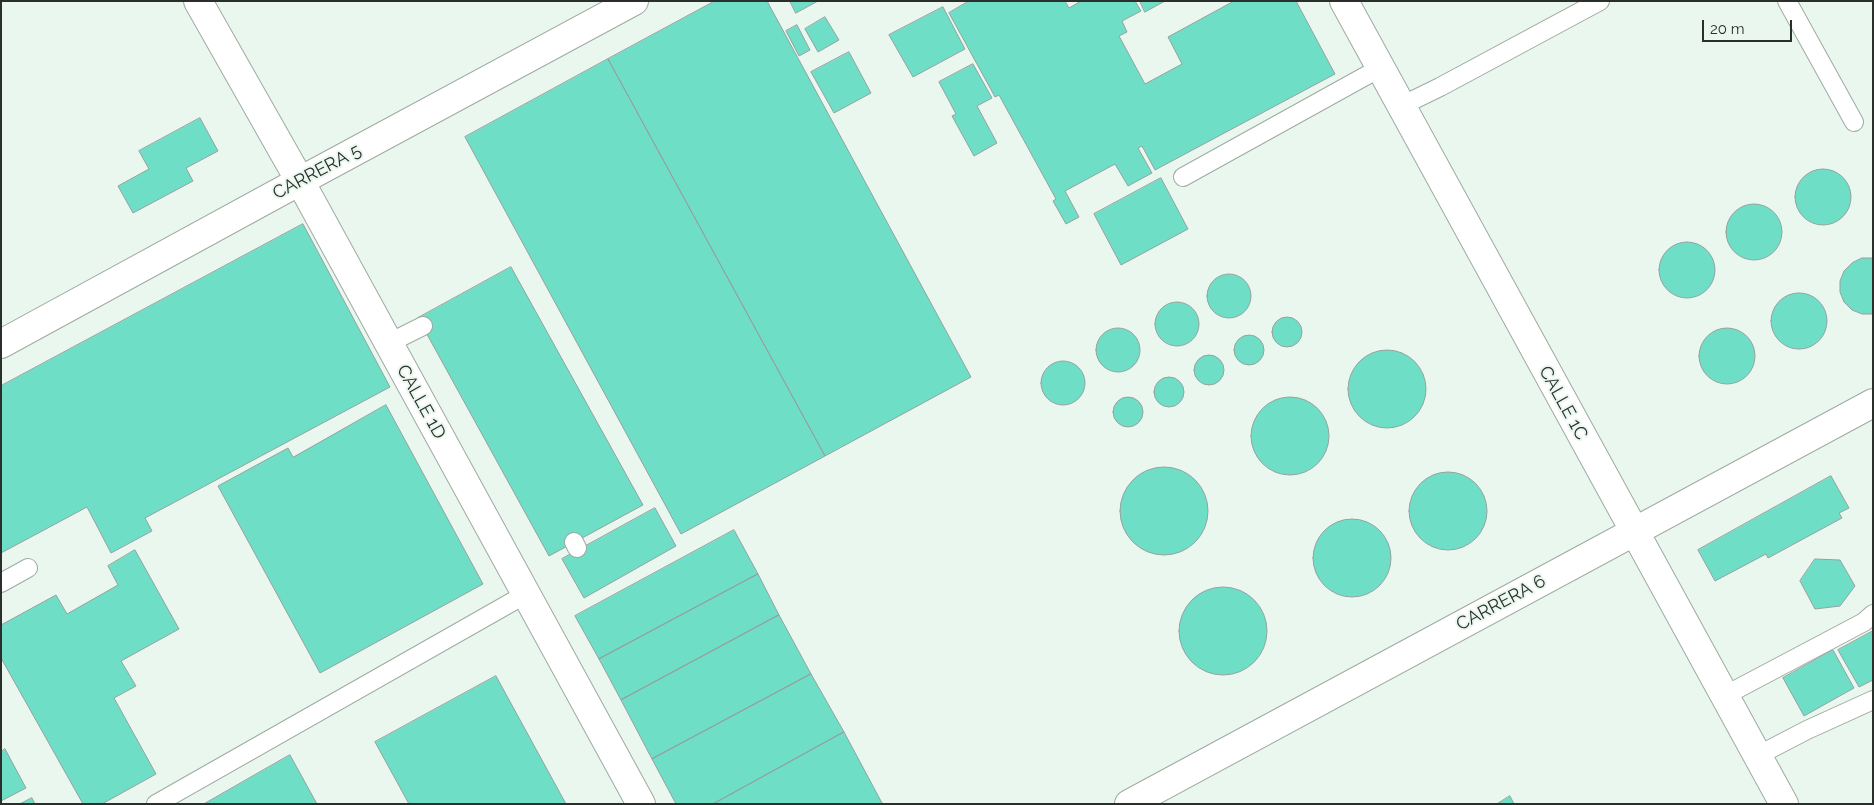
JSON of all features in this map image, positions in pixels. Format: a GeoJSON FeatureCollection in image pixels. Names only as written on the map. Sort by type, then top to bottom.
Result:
{"type":"FeatureCollection","features":[{"type":"Feature","properties":{"kind":"street","name":"CALLE 1D"},"geometry":{"type":"LineString","coordinates":[[198,1],[300,181],[641,804]]}},
{"type":"Feature","properties":{"kind":"street","name":"CARRERA 5"},"geometry":{"type":"LineString","coordinates":[[1,344],[634,1]]}},
{"type":"Feature","properties":{"kind":"street","name":"CALLE 1C"},"geometry":{"type":"LineString","coordinates":[[1344,1],[1784,804]]}},
{"type":"Feature","properties":{"kind":"street","name":"CARRERA 6"},"geometry":{"type":"LineString","coordinates":[[1130,804],[1873,403]]}},
{"type":"Feature","properties":{"kind":"lane"},"geometry":{"type":"LineString","coordinates":[[1401,106],[1600,1]]}},
{"type":"Feature","properties":{"kind":"lane"},"geometry":{"type":"LineString","coordinates":[[1787,1],[1854,122]]}},
{"type":"Feature","properties":{"kind":"lane"},"geometry":{"type":"LineString","coordinates":[[1182,177],[1380,68]]}},
{"type":"Feature","properties":{"kind":"lane"},"geometry":{"type":"LineString","coordinates":[[389,343],[423,326]]}},
{"type":"Feature","properties":{"kind":"lane"},"geometry":{"type":"LineString","coordinates":[[1,584],[28,568]]}},
{"type":"Feature","properties":{"kind":"lane"},"geometry":{"type":"LineString","coordinates":[[156,804],[526,594]]}},
{"type":"Feature","properties":{"kind":"lane"},"geometry":{"type":"LineString","coordinates":[[1724,696],[1864,622],[1873,614]]}},
{"type":"Feature","properties":{"kind":"lane"},"geometry":{"type":"LineString","coordinates":[[1757,756],[1807,730],[1873,700]]}},
{"type":"Feature","properties":{"kind":"building"},"geometry":{"type":"Polygon","coordinates":[[[715,1],[767,1],[971,377],[825,456],[608,59],[715,1]]]}},
{"type":"Feature","properties":{"kind":"building"},"geometry":{"type":"Polygon","coordinates":[[[790,1],[818,1],[796,13],[790,1]]]}},
{"type":"Feature","properties":{"kind":"building"},"geometry":{"type":"Polygon","coordinates":[[[969,1],[1065,1],[1069,8],[1081,1],[1135,1],[1141,11],[1122,21],[1127,32],[1119,36],[1145,84],[1182,64],[1168,37],[1234,1],[1296,1],[1335,74],[1155,170],[1142,146],[1138,148],[1152,173],[1128,186],[1115,164],[1065,191],[1079,217],[1066,224],[1053,201],[1056,199],[999,95],[995,97],[949,13],[969,1]]]}},
{"type":"Feature","properties":{"kind":"building"},"geometry":{"type":"Polygon","coordinates":[[[1140,1],[1165,1],[1145,12],[1140,1]]]}},
{"type":"Feature","properties":{"kind":"building"},"geometry":{"type":"Polygon","coordinates":[[[943,7],[965,49],[913,77],[889,35],[943,7]]]}},
{"type":"Feature","properties":{"kind":"building"},"geometry":{"type":"Polygon","coordinates":[[[825,17],[839,40],[818,52],[805,29],[825,17]]]}},
{"type":"Feature","properties":{"kind":"building"},"geometry":{"type":"Polygon","coordinates":[[[797,25],[810,50],[799,56],[786,31],[797,25]]]}},
{"type":"Feature","properties":{"kind":"building"},"geometry":{"type":"Polygon","coordinates":[[[849,52],[871,93],[834,113],[811,72],[849,52]]]}},
{"type":"Feature","properties":{"kind":"building"},"geometry":{"type":"Polygon","coordinates":[[[608,59],[825,456],[681,534],[465,137],[608,59]]]}},
{"type":"Feature","properties":{"kind":"building"},"geometry":{"type":"Polygon","coordinates":[[[973,64],[992,98],[977,106],[997,143],[974,156],[952,116],[956,114],[939,82],[973,64]]]}},
{"type":"Feature","properties":{"kind":"building"},"geometry":{"type":"Polygon","coordinates":[[[200,118],[218,151],[186,168],[193,181],[133,213],[118,186],[149,169],[139,151],[200,118]]]}},
{"type":"Feature","properties":{"kind":"building"},"geometry":{"type":"Polygon","coordinates":[[[1823,169],[1834,171],[1843,177],[1849,186],[1851,197],[1849,208],[1843,217],[1834,223],[1823,225],[1812,223],[1803,217],[1797,208],[1795,197],[1797,186],[1803,177],[1812,171],[1823,169]]]}},
{"type":"Feature","properties":{"kind":"building"},"geometry":{"type":"Polygon","coordinates":[[[1161,178],[1188,229],[1121,265],[1094,214],[1161,178]]]}},
{"type":"Feature","properties":{"kind":"building"},"geometry":{"type":"Polygon","coordinates":[[[1754,204],[1765,206],[1774,212],[1780,221],[1782,232],[1780,243],[1774,252],[1765,258],[1754,260],[1743,258],[1734,252],[1728,243],[1726,232],[1728,221],[1734,212],[1743,206],[1754,204]]]}},
{"type":"Feature","properties":{"kind":"building"},"geometry":{"type":"Polygon","coordinates":[[[303,224],[390,387],[145,518],[152,531],[111,553],[87,507],[1,553],[1,386],[303,224]]]}},
{"type":"Feature","properties":{"kind":"building"},"geometry":{"type":"Polygon","coordinates":[[[1687,242],[1698,244],[1707,250],[1713,259],[1715,270],[1713,281],[1707,290],[1698,296],[1687,298],[1676,296],[1667,290],[1661,281],[1659,270],[1661,259],[1667,250],[1676,244],[1687,242]]]}},
{"type":"Feature","properties":{"kind":"building"},"geometry":{"type":"Polygon","coordinates":[[[1862,258],[1873,258],[1873,314],[1862,314],[1852,310],[1844,302],[1840,292],[1840,281],[1844,271],[1852,263],[1862,258]]]}},
{"type":"Feature","properties":{"kind":"building"},"geometry":{"type":"Polygon","coordinates":[[[511,267],[643,505],[549,556],[418,318],[511,267]]]}},
{"type":"Feature","properties":{"kind":"building"},"geometry":{"type":"Polygon","coordinates":[[[1229,274],[1241,278],[1247,284],[1251,296],[1247,308],[1241,314],[1229,318],[1217,314],[1211,308],[1207,296],[1211,284],[1217,278],[1229,274]]]}},
{"type":"Feature","properties":{"kind":"building"},"geometry":{"type":"Polygon","coordinates":[[[1799,293],[1810,295],[1819,301],[1825,310],[1827,321],[1825,332],[1819,341],[1810,347],[1799,349],[1788,347],[1779,341],[1773,332],[1771,321],[1773,310],[1779,301],[1788,295],[1799,293]]]}},
{"type":"Feature","properties":{"kind":"building"},"geometry":{"type":"Polygon","coordinates":[[[1177,302],[1189,306],[1195,312],[1199,324],[1195,336],[1189,342],[1177,346],[1165,342],[1159,336],[1155,324],[1159,312],[1165,306],[1177,302]]]}},
{"type":"Feature","properties":{"kind":"building"},"geometry":{"type":"Polygon","coordinates":[[[1287,317],[1298,321],[1302,332],[1298,343],[1287,347],[1276,343],[1272,332],[1276,321],[1287,317]]]}},
{"type":"Feature","properties":{"kind":"building"},"geometry":{"type":"Polygon","coordinates":[[[1118,328],[1130,332],[1136,338],[1140,350],[1136,362],[1130,368],[1118,372],[1106,368],[1100,362],[1096,350],[1100,338],[1106,332],[1118,328]]]}},
{"type":"Feature","properties":{"kind":"building"},"geometry":{"type":"Polygon","coordinates":[[[1727,328],[1738,330],[1747,336],[1753,345],[1755,356],[1753,367],[1747,376],[1738,382],[1727,384],[1716,382],[1707,376],[1701,367],[1699,356],[1701,345],[1707,336],[1716,330],[1727,328]]]}},
{"type":"Feature","properties":{"kind":"building"},"geometry":{"type":"Polygon","coordinates":[[[1249,335],[1260,339],[1264,350],[1260,361],[1249,365],[1238,361],[1234,350],[1238,339],[1249,335]]]}},
{"type":"Feature","properties":{"kind":"building"},"geometry":{"type":"Polygon","coordinates":[[[1387,350],[1402,353],[1419,367],[1423,374],[1426,389],[1423,404],[1409,421],[1402,425],[1387,428],[1372,425],[1355,411],[1351,404],[1348,389],[1351,374],[1365,357],[1372,353],[1387,350]]]}},
{"type":"Feature","properties":{"kind":"building"},"geometry":{"type":"Polygon","coordinates":[[[1209,355],[1220,359],[1224,370],[1220,381],[1209,385],[1198,381],[1194,370],[1198,359],[1209,355]]]}},
{"type":"Feature","properties":{"kind":"building"},"geometry":{"type":"Polygon","coordinates":[[[1063,361],[1075,365],[1081,371],[1085,383],[1081,395],[1075,401],[1063,405],[1051,401],[1045,395],[1041,383],[1045,371],[1051,365],[1063,361]]]}},
{"type":"Feature","properties":{"kind":"building"},"geometry":{"type":"Polygon","coordinates":[[[1169,377],[1180,381],[1184,392],[1180,403],[1169,407],[1158,403],[1154,392],[1158,381],[1169,377]]]}},
{"type":"Feature","properties":{"kind":"building"},"geometry":{"type":"Polygon","coordinates":[[[1128,397],[1139,401],[1143,412],[1139,423],[1128,427],[1117,423],[1113,412],[1117,401],[1128,397]]]}},
{"type":"Feature","properties":{"kind":"building"},"geometry":{"type":"Polygon","coordinates":[[[1290,397],[1305,400],[1322,414],[1326,421],[1329,436],[1326,451],[1312,468],[1305,472],[1290,475],[1275,472],[1258,458],[1254,451],[1251,436],[1254,421],[1268,404],[1275,400],[1290,397]]]}},
{"type":"Feature","properties":{"kind":"building"},"geometry":{"type":"Polygon","coordinates":[[[386,405],[483,584],[320,673],[218,486],[288,448],[293,457],[386,405]]]}},
{"type":"Feature","properties":{"kind":"building"},"geometry":{"type":"Polygon","coordinates":[[[1164,467],[1181,470],[1195,480],[1205,494],[1208,511],[1205,528],[1195,542],[1181,552],[1164,555],[1147,552],[1133,542],[1123,528],[1120,511],[1123,494],[1133,480],[1147,470],[1164,467]]]}},
{"type":"Feature","properties":{"kind":"building"},"geometry":{"type":"Polygon","coordinates":[[[1448,472],[1463,475],[1480,489],[1484,496],[1487,511],[1484,526],[1470,543],[1463,547],[1448,550],[1433,547],[1416,533],[1412,526],[1409,511],[1412,496],[1426,479],[1433,475],[1448,472]]]}},
{"type":"Feature","properties":{"kind":"building"},"geometry":{"type":"Polygon","coordinates":[[[1831,476],[1849,508],[1839,513],[1842,518],[1768,558],[1766,554],[1715,581],[1698,550],[1831,476]]]}},
{"type":"Feature","properties":{"kind":"building"},"geometry":{"type":"Polygon","coordinates":[[[655,508],[676,546],[584,598],[562,559],[655,508]]]}},
{"type":"Feature","properties":{"kind":"building"},"geometry":{"type":"Polygon","coordinates":[[[1352,519],[1367,522],[1384,536],[1388,543],[1391,558],[1388,573],[1374,590],[1367,594],[1352,597],[1337,594],[1320,580],[1316,573],[1313,558],[1316,543],[1330,526],[1337,522],[1352,519]]]}},
{"type":"Feature","properties":{"kind":"building"},"geometry":{"type":"Polygon","coordinates":[[[734,530],[758,574],[599,659],[575,616],[734,530]]]}},
{"type":"Feature","properties":{"kind":"building"},"geometry":{"type":"Polygon","coordinates":[[[135,550],[179,629],[121,661],[136,686],[114,698],[156,774],[102,804],[83,804],[1,658],[1,625],[56,595],[67,614],[118,585],[108,566],[135,550]]]}},
{"type":"Feature","properties":{"kind":"building"},"geometry":{"type":"Polygon","coordinates":[[[1815,559],[1840,560],[1855,586],[1840,606],[1815,609],[1800,581],[1815,559]]]}},
{"type":"Feature","properties":{"kind":"building"},"geometry":{"type":"Polygon","coordinates":[[[758,574],[779,615],[621,700],[599,659],[758,574]]]}},
{"type":"Feature","properties":{"kind":"building"},"geometry":{"type":"Polygon","coordinates":[[[1223,587],[1240,590],[1254,600],[1264,614],[1267,631],[1264,648],[1254,662],[1240,672],[1223,675],[1206,672],[1192,662],[1182,648],[1179,631],[1182,614],[1192,600],[1206,590],[1223,587]]]}},
{"type":"Feature","properties":{"kind":"building"},"geometry":{"type":"Polygon","coordinates":[[[779,615],[811,674],[652,759],[621,700],[779,615]]]}},
{"type":"Feature","properties":{"kind":"building"},"geometry":{"type":"Polygon","coordinates":[[[1873,631],[1873,680],[1859,687],[1838,650],[1873,631]]]}},
{"type":"Feature","properties":{"kind":"building"},"geometry":{"type":"Polygon","coordinates":[[[1833,650],[1854,688],[1804,716],[1783,678],[1833,650]]]}},
{"type":"Feature","properties":{"kind":"building"},"geometry":{"type":"Polygon","coordinates":[[[811,674],[844,732],[713,804],[676,804],[652,759],[811,674]]]}},
{"type":"Feature","properties":{"kind":"building"},"geometry":{"type":"Polygon","coordinates":[[[496,676],[566,804],[409,804],[375,742],[496,676]]]}},
{"type":"Feature","properties":{"kind":"building"},"geometry":{"type":"Polygon","coordinates":[[[844,732],[882,803],[713,804],[844,732]]]}},
{"type":"Feature","properties":{"kind":"building"},"geometry":{"type":"Polygon","coordinates":[[[5,749],[26,788],[1,801],[1,752],[5,749]]]}},
{"type":"Feature","properties":{"kind":"building"},"geometry":{"type":"Polygon","coordinates":[[[290,755],[317,804],[204,804],[290,755]]]}},
{"type":"Feature","properties":{"kind":"building"},"geometry":{"type":"Polygon","coordinates":[[[1510,796],[1514,804],[1497,804],[1510,796]]]}},
{"type":"Feature","properties":{"kind":"building"},"geometry":{"type":"Polygon","coordinates":[[[32,798],[35,804],[20,804],[32,798]]]}}]}
